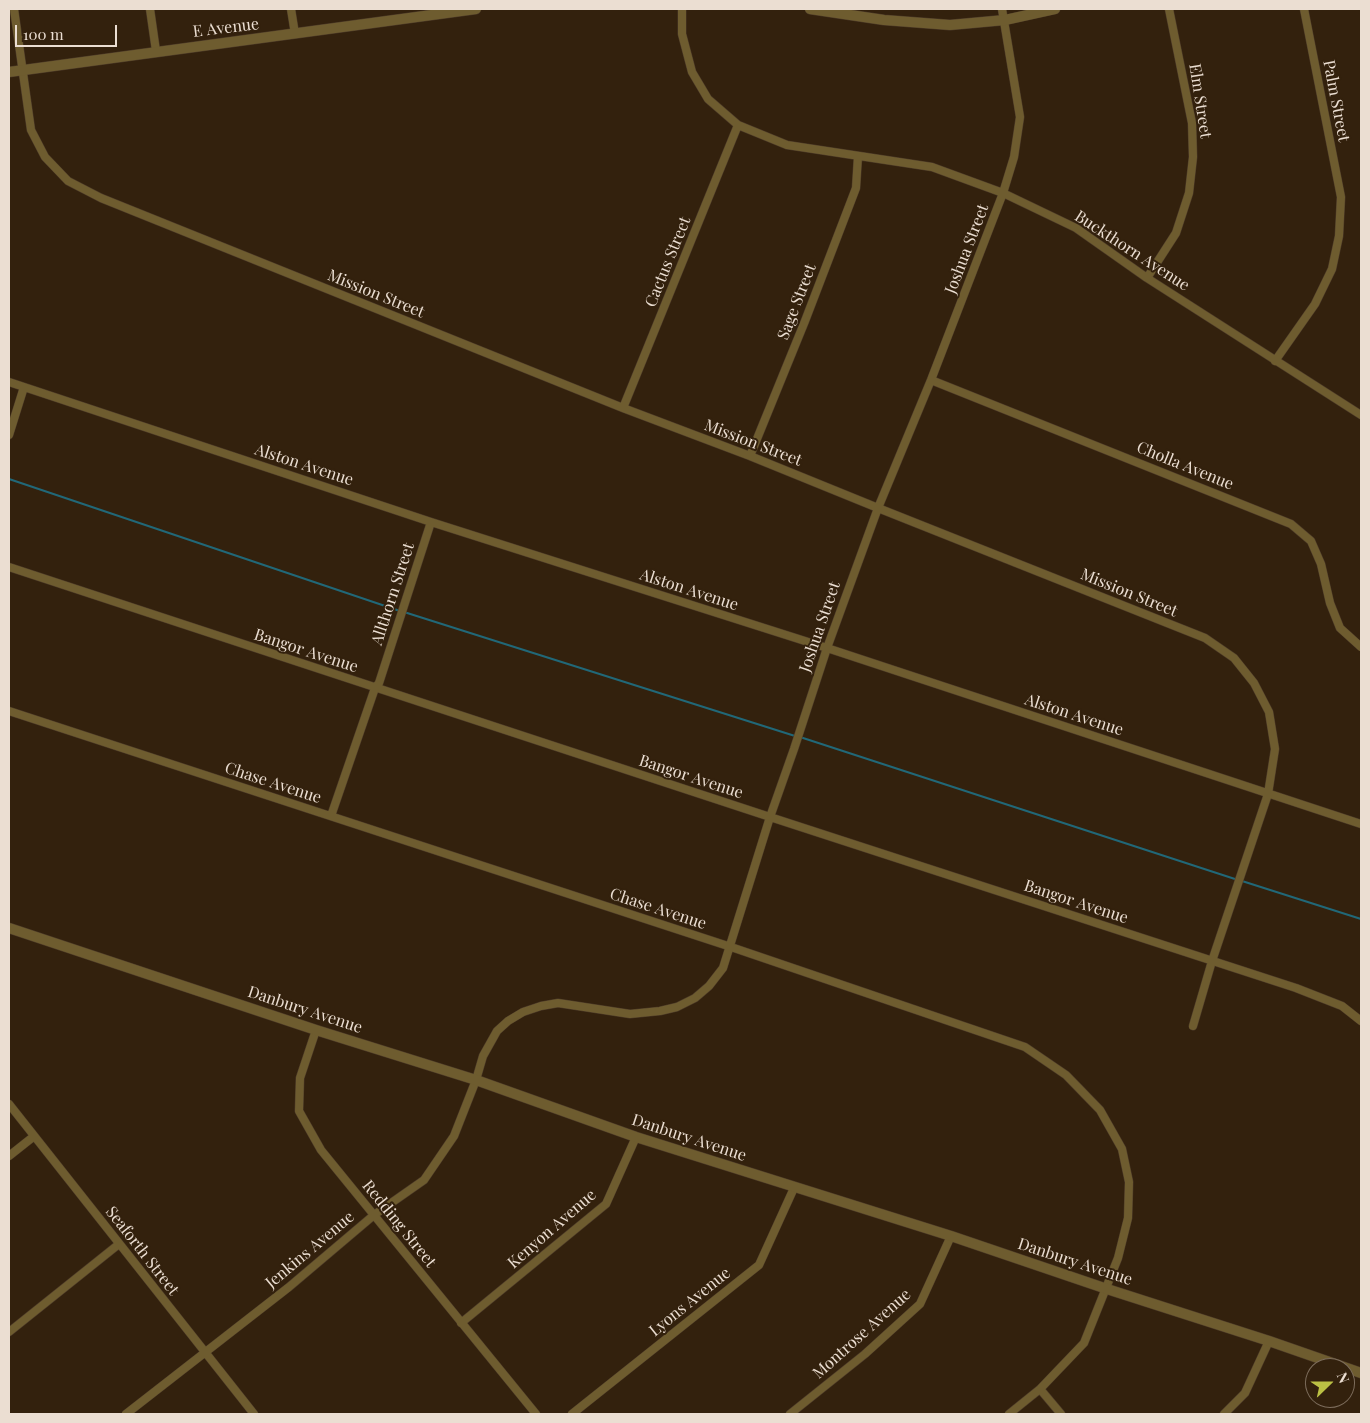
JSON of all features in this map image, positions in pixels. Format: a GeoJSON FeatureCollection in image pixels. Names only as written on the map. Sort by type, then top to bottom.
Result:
{"type":"FeatureCollection","features":[{"type":"Feature","properties":{"kind":"street","name":"Mission Street"},"geometry":{"type":"LineString","coordinates":[[14,9],[21,70],[31,130],[45,156],[68,181],[101,198],[623,408],[750,456],[1205,638],[1234,658],[1254,683],[1268,712],[1275,749],[1268,794],[1212,960],[1193,1026]]}},
{"type":"Feature","properties":{"kind":"street"},"geometry":{"type":"LineString","coordinates":[[150,9],[156,51]]}},
{"type":"Feature","properties":{"kind":"street"},"geometry":{"type":"LineString","coordinates":[[291,9],[295,34]]}},
{"type":"Feature","properties":{"kind":"street","name":"E Avenue"},"geometry":{"type":"LineString","coordinates":[[9,72],[295,34],[430,12],[476,9]]}},
{"type":"Feature","properties":{"kind":"street","name":"Buckthorn Avenue"},"geometry":{"type":"LineString","coordinates":[[682,9],[682,34],[692,72],[708,99],[738,126],[787,145],[932,167],[1003,193],[1076,228],[1147,278],[1361,416]]}},
{"type":"Feature","properties":{"kind":"street"},"geometry":{"type":"LineString","coordinates":[[810,9],[884,20],[950,26],[1005,20],[1055,9]]}},
{"type":"Feature","properties":{"kind":"street","name":"Joshua Street"},"geometry":{"type":"LineString","coordinates":[[476,1080],[483,1056],[497,1032],[508,1021],[523,1012],[558,1003],[630,1014],[660,1011],[677,1007],[694,998],[709,986],[723,968],[770,817],[826,648],[878,508],[932,380],[1003,193],[1014,157],[1020,117],[1002,9]]}},
{"type":"Feature","properties":{"kind":"street","name":"Elm Street"},"geometry":{"type":"LineString","coordinates":[[1147,278],[1176,233],[1189,193],[1194,156],[1192,123],[1169,9]]}},
{"type":"Feature","properties":{"kind":"street","name":"Palm Street"},"geometry":{"type":"LineString","coordinates":[[1275,361],[1315,304],[1332,269],[1339,236],[1341,197],[1304,9]]}},
{"type":"Feature","properties":{"kind":"street","name":"Cactus Street"},"geometry":{"type":"LineString","coordinates":[[623,408],[738,126]]}},
{"type":"Feature","properties":{"kind":"street","name":"Sage Street"},"geometry":{"type":"LineString","coordinates":[[750,456],[856,188],[858,156]]}},
{"type":"Feature","properties":{"kind":"street","name":"Cholla Avenue"},"geometry":{"type":"LineString","coordinates":[[932,380],[1291,524],[1311,541],[1321,564],[1330,603],[1340,628],[1361,647]]}},
{"type":"Feature","properties":{"kind":"street","name":"Alston Avenue"},"geometry":{"type":"LineString","coordinates":[[9,382],[431,522],[826,648],[1361,824]]}},
{"type":"Feature","properties":{"kind":"street"},"geometry":{"type":"LineString","coordinates":[[9,435],[24,387]]}},
{"type":"Feature","properties":{"kind":"street","name":"Allthorn Street"},"geometry":{"type":"LineString","coordinates":[[332,816],[379,683],[431,522]]}},
{"type":"Feature","properties":{"kind":"street","name":"Bangor Avenue"},"geometry":{"type":"LineString","coordinates":[[9,567],[1296,988],[1342,1006],[1361,1021]]}},
{"type":"Feature","properties":{"kind":"street","name":"Chase Avenue"},"geometry":{"type":"LineString","coordinates":[[9,711],[731,947],[1026,1047],[1066,1075],[1100,1110],[1122,1149],[1129,1182],[1128,1218],[1118,1258],[1084,1343],[1040,1389],[1009,1414]]}},
{"type":"Feature","properties":{"kind":"street","name":"Danbury Avenue"},"geometry":{"type":"LineString","coordinates":[[9,928],[316,1030],[476,1080],[636,1137],[952,1236],[1361,1373]]}},
{"type":"Feature","properties":{"kind":"street","name":"Redding Street"},"geometry":{"type":"LineString","coordinates":[[316,1030],[300,1078],[299,1111],[321,1150],[536,1414]]}},
{"type":"Feature","properties":{"kind":"street","name":"Jenkins Avenue"},"geometry":{"type":"LineString","coordinates":[[126,1414],[289,1287],[374,1215],[424,1180],[454,1136],[476,1080]]}},
{"type":"Feature","properties":{"kind":"street","name":"Seaforth Street"},"geometry":{"type":"LineString","coordinates":[[9,1104],[33,1137],[254,1414]]}},
{"type":"Feature","properties":{"kind":"street"},"geometry":{"type":"LineString","coordinates":[[9,1156],[33,1137]]}},
{"type":"Feature","properties":{"kind":"street","name":"Kenyon Avenue"},"geometry":{"type":"LineString","coordinates":[[461,1323],[606,1204],[636,1137]]}},
{"type":"Feature","properties":{"kind":"street","name":"Lyons Avenue"},"geometry":{"type":"LineString","coordinates":[[572,1414],[759,1265],[794,1188]]}},
{"type":"Feature","properties":{"kind":"street","name":"Montrose Avenue"},"geometry":{"type":"LineString","coordinates":[[790,1414],[865,1354],[920,1304],[952,1236]]}},
{"type":"Feature","properties":{"kind":"street"},"geometry":{"type":"LineString","coordinates":[[9,1332],[119,1244]]}},
{"type":"Feature","properties":{"kind":"street"},"geometry":{"type":"LineString","coordinates":[[1224,1414],[1245,1393],[1269,1341]]}},
{"type":"Feature","properties":{"kind":"street"},"geometry":{"type":"LineString","coordinates":[[1040,1389],[1061,1414]]}},
{"type":"Feature","properties":{"kind":"waterway"},"geometry":{"type":"LineString","coordinates":[[9,479],[400,611]]}},
{"type":"Feature","properties":{"kind":"waterway"},"geometry":{"type":"LineString","coordinates":[[404,612],[795,736]]}},
{"type":"Feature","properties":{"kind":"waterway"},"geometry":{"type":"LineString","coordinates":[[800,737],[1238,880]]}},
{"type":"Feature","properties":{"kind":"waterway"},"geometry":{"type":"LineString","coordinates":[[1242,881],[1361,919]]}}]}
